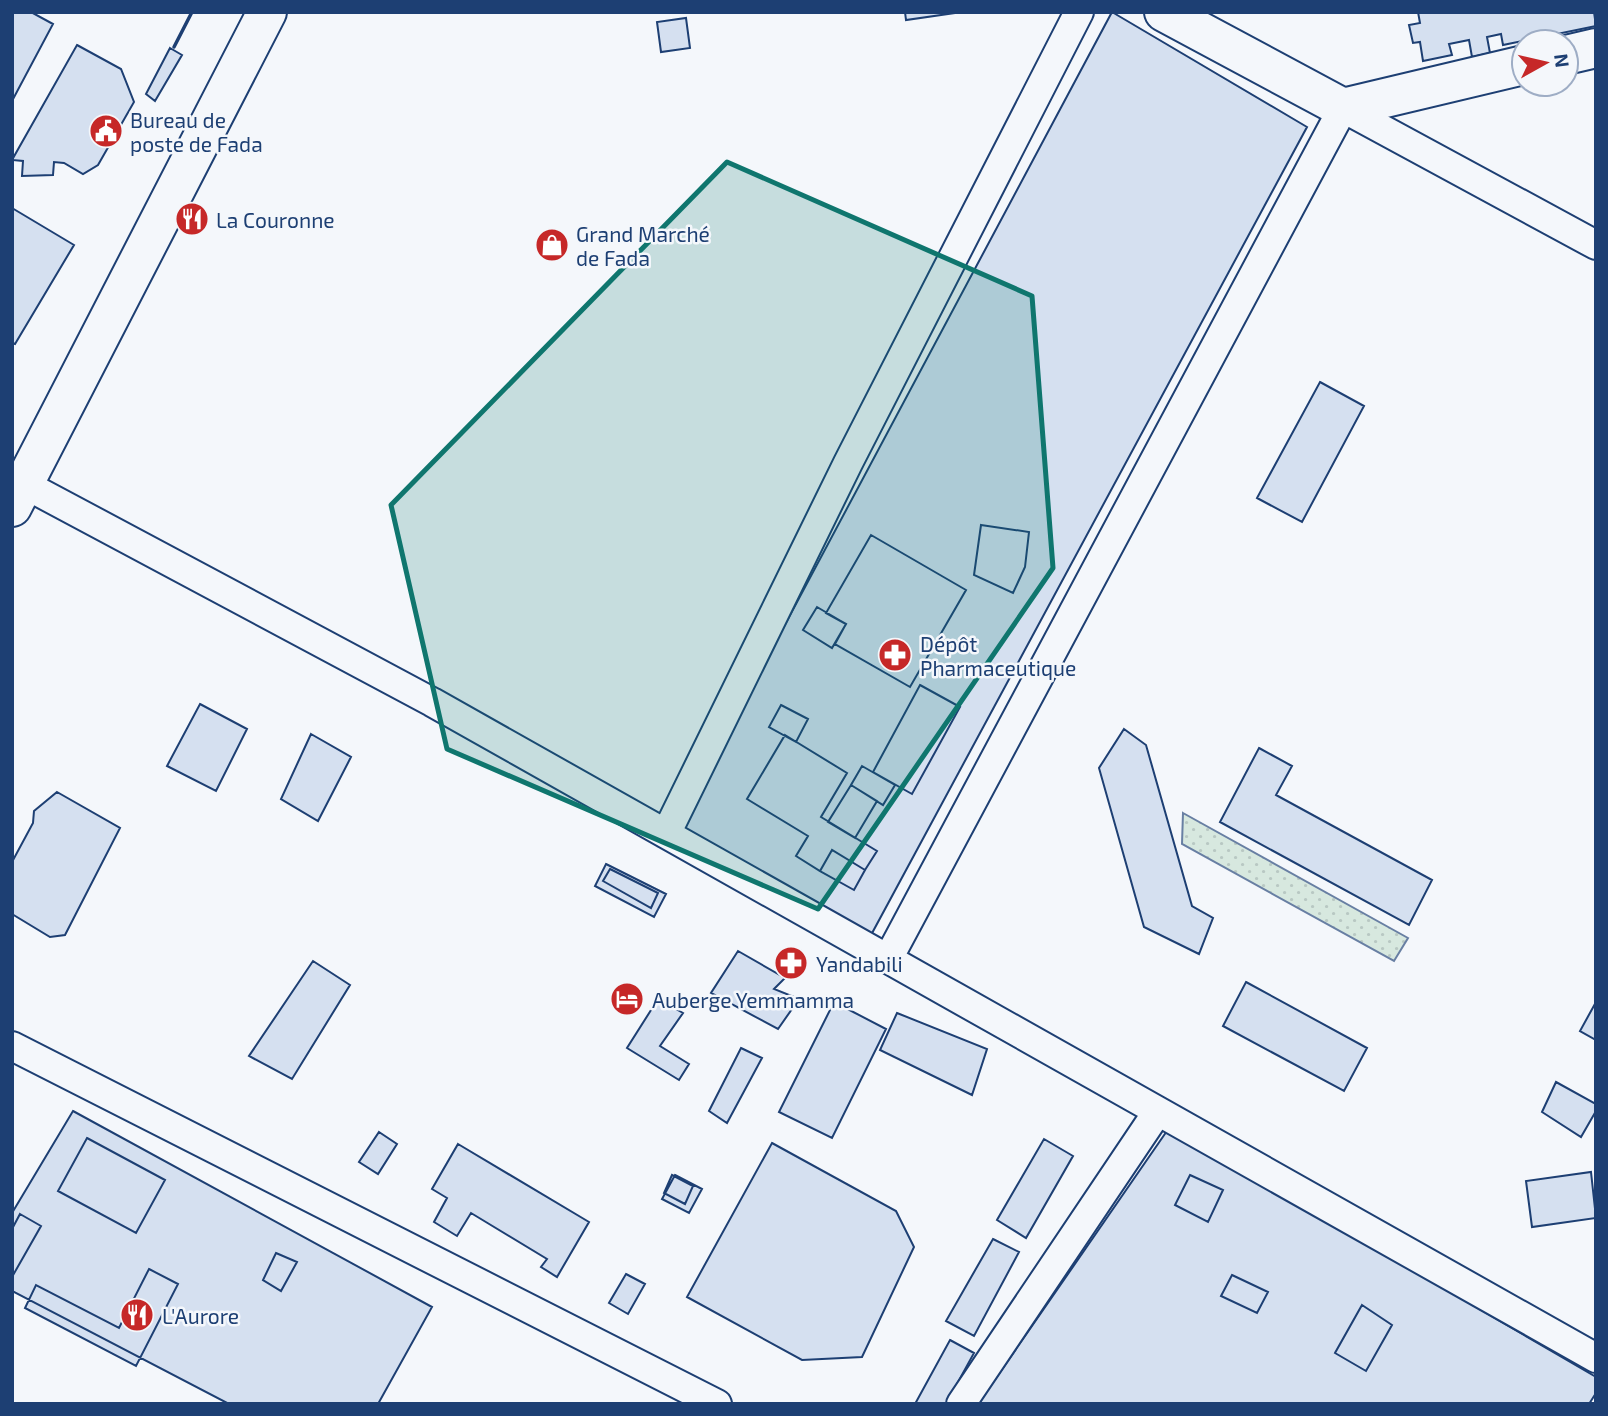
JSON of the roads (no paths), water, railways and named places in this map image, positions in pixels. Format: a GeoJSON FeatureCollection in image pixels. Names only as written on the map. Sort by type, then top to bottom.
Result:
{"type":"FeatureCollection","features":[{"type":"Feature","properties":{"kind":"main road"},"geometry":{"type":"LineString","coordinates":[[18,496],[267,12]]}},
{"type":"Feature","properties":{"kind":"main road"},"geometry":{"type":"LineString","coordinates":[[1164,12],[1343,108],[1510,68]]}},
{"type":"Feature","properties":{"kind":"street"},"geometry":{"type":"LineString","coordinates":[[666,834],[848,463],[1079,12]]}},
{"type":"Feature","properties":{"kind":"street"},"geometry":{"type":"LineString","coordinates":[[888,959],[1343,108],[1596,245]]}},
{"type":"Feature","properties":{"kind":"street"},"geometry":{"type":"LineString","coordinates":[[18,496],[408,688],[1596,1358]]}},
{"type":"Feature","properties":{"kind":"street"},"geometry":{"type":"LineString","coordinates":[[12,1046],[717,1404]]}},
{"type":"Feature","properties":{"kind":"street"},"geometry":{"type":"LineString","coordinates":[[961,1404],[1158,1111]]}},
{"type":"Feature","properties":{"kind":"place","name":"Bureau de poste de Fada"},"geometry":{"type":"Point","coordinates":[106,131]}},
{"type":"Feature","properties":{"kind":"place","name":"La Couronne"},"geometry":{"type":"Point","coordinates":[192,219]}},
{"type":"Feature","properties":{"kind":"place","name":"Grand Marché de Fada"},"geometry":{"type":"Point","coordinates":[552,245]}},
{"type":"Feature","properties":{"kind":"place","name":"Dépôt Pharmaceutique"},"geometry":{"type":"Point","coordinates":[895,655]}},
{"type":"Feature","properties":{"kind":"place","name":"Yandabili"},"geometry":{"type":"Point","coordinates":[791,963]}},
{"type":"Feature","properties":{"kind":"place","name":"Auberge Yemmamma"},"geometry":{"type":"Point","coordinates":[627,999]}},
{"type":"Feature","properties":{"kind":"place","name":"L'Aurore"},"geometry":{"type":"Point","coordinates":[137,1315]}}]}
